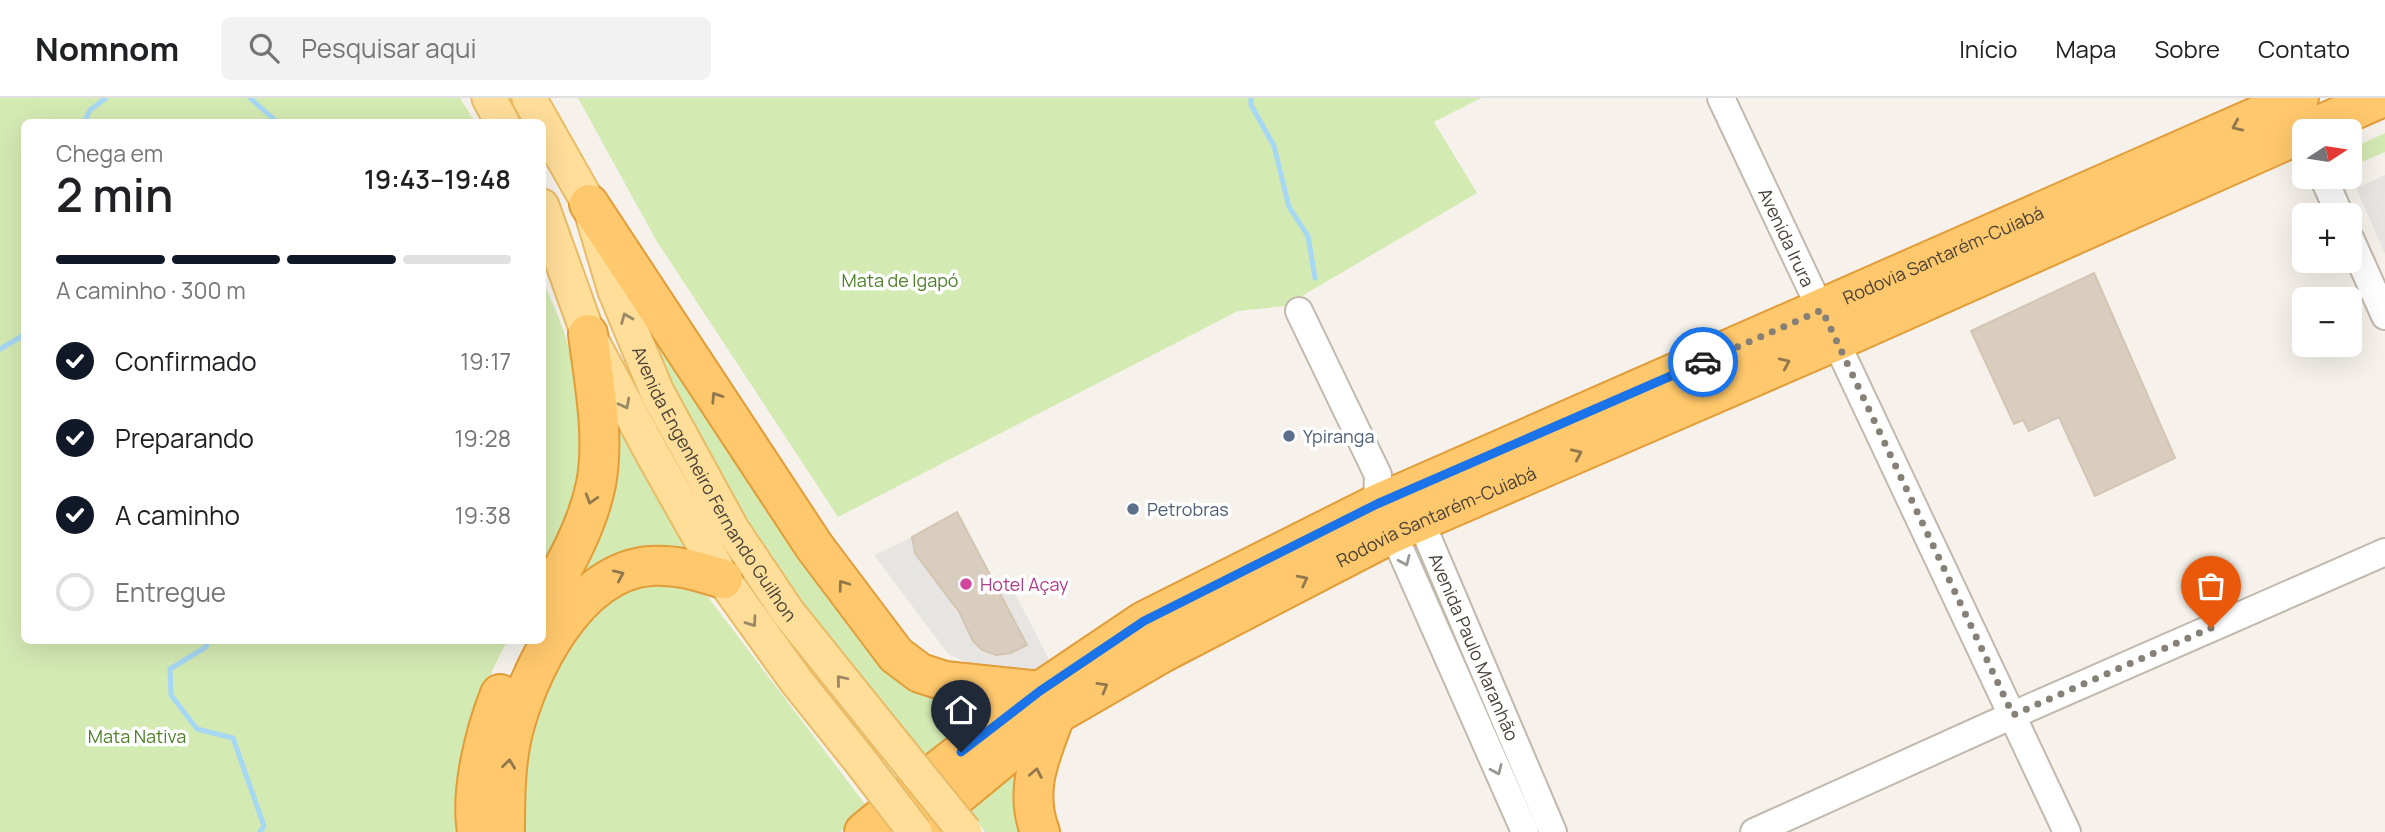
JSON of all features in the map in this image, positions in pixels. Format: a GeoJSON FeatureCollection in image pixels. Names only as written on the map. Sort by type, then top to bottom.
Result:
{"type":"FeatureCollection","features":[{"type":"Feature","properties":{"kind":"highway","name":"Rodovia Santarém-Cuiabá"},"geometry":{"type":"LineString","coordinates":[[864,832],[941,768],[1048,703],[1162,653],[1395,505],[1829,325],[2300,118],[2381,98]]}},
{"type":"Feature","properties":{"kind":"highway"},"geometry":{"type":"LineString","coordinates":[[589,204],[814,546],[896,655],[920,673],[945,681],[1048,703],[1034,774],[1034,815],[1040,832]]}},
{"type":"Feature","properties":{"kind":"highway"},"geometry":{"type":"LineString","coordinates":[[546,598],[582,530],[596,482],[599,429],[588,334]]}},
{"type":"Feature","properties":{"kind":"highway"},"geometry":{"type":"LineString","coordinates":[[505,832],[505,796],[512,736],[532,678],[560,626],[583,600],[606,581],[635,568],[683,566],[723,579]]}},
{"type":"Feature","properties":{"kind":"highway"},"geometry":{"type":"LineString","coordinates":[[477,832],[475,821],[479,771],[486,737],[498,696],[521,644]]}},
{"type":"Feature","properties":{"kind":"highway","name":"Rodovia Santarém-Cuiabá"},"geometry":{"type":"LineString","coordinates":[[914,832],[1048,703]]}},
{"type":"Feature","properties":{"kind":"main road"},"geometry":{"type":"LineString","coordinates":[[489,98],[500,119]]}},
{"type":"Feature","properties":{"kind":"main road","name":"Avenida Engenheiro Fernando Guilhon"},"geometry":{"type":"LineString","coordinates":[[529,98],[541,119]]}},
{"type":"Feature","properties":{"kind":"main road","name":"Avenida Engenheiro Fernando Guilhon"},"geometry":{"type":"LineString","coordinates":[[546,128],[589,204],[615,292],[657,392],[732,529],[787,611],[965,832]]}},
{"type":"Feature","properties":{"kind":"main road","name":"Avenida Engenheiro Fernando Guilhon"},"geometry":{"type":"LineString","coordinates":[[546,217],[588,334],[723,579],[797,682],[859,758],[914,832]]}},
{"type":"Feature","properties":{"kind":"street","name":"Avenida Irura"},"geometry":{"type":"LineString","coordinates":[[1721,98],[2067,832]]}},
{"type":"Feature","properties":{"kind":"street"},"geometry":{"type":"LineString","coordinates":[[2362,265],[2385,316]]}},
{"type":"Feature","properties":{"kind":"street","name":"Avenida Paulo Maranhão"},"geometry":{"type":"LineString","coordinates":[[1299,311],[1553,832]]}},
{"type":"Feature","properties":{"kind":"street","name":"Avenida Paulo Maranhão"},"geometry":{"type":"LineString","coordinates":[[1395,505],[1525,832]]}},
{"type":"Feature","properties":{"kind":"street"},"geometry":{"type":"LineString","coordinates":[[1754,832],[2385,552]]}},
{"type":"Feature","properties":{"kind":"green space","name":"Mata Nativa"},"geometry":{"type":"Polygon","coordinates":[[[0,98],[460,98],[473,119],[21,119],[21,644],[506,644],[493,669],[473,729],[460,832],[0,832],[0,98]]]}},
{"type":"Feature","properties":{"kind":"green space","name":"Mata de Igapó"},"geometry":{"type":"Polygon","coordinates":[[[578,98],[1481,98],[1434,122],[1477,193],[1285,306],[1238,311],[838,517],[656,240],[578,98]]]}},
{"type":"Feature","properties":{"kind":"green space"},"geometry":{"type":"Polygon","coordinates":[[[2385,133],[2385,152],[2362,162],[2362,144],[2385,133]]]}},
{"type":"Feature","properties":{"kind":"green space"},"geometry":{"type":"Polygon","coordinates":[[[589,204],[896,655],[1021,689],[924,765],[780,574],[698,441],[589,204]]]}},
{"type":"Feature","properties":{"kind":"green space"},"geometry":{"type":"Polygon","coordinates":[[[546,288],[564,331],[573,364],[581,415],[582,441],[576,492],[559,546],[546,568],[546,288]]]}},
{"type":"Feature","properties":{"kind":"green space"},"geometry":{"type":"Polygon","coordinates":[[[605,388],[697,559],[557,609],[605,388]]]}},
{"type":"Feature","properties":{"kind":"green space"},"geometry":{"type":"Polygon","coordinates":[[[659,576],[705,593],[868,808],[840,832],[520,832],[528,738],[543,693],[590,608],[659,576]]]}},
{"type":"Feature","properties":{"kind":"green space"},"geometry":{"type":"Polygon","coordinates":[[[1037,743],[1032,832],[985,832],[967,806],[1037,743]]]}},
{"type":"Feature","properties":{"kind":"shaded area"},"geometry":{"type":"Polygon","coordinates":[[[2385,175],[2385,254],[2356,189],[2362,189],[2362,185],[2385,175]]]}},
{"type":"Feature","properties":{"kind":"shaded area"},"geometry":{"type":"Polygon","coordinates":[[[912,537],[915,553],[946,594],[973,641],[982,650],[996,655],[1000,594],[1009,582],[1050,661],[1038,671],[1016,678],[982,669],[948,654],[874,555],[912,537]]]}},
{"type":"Feature","properties":{"kind":"building"},"geometry":{"type":"Polygon","coordinates":[[[2094,273],[2175,458],[2095,496],[2059,417],[2029,431],[2023,420],[2014,424],[1971,331],[2094,273]]]}},
{"type":"Feature","properties":{"kind":"building","name":"Hotel Açay"},"geometry":{"type":"Polygon","coordinates":[[[957,512],[1027,645],[1011,653],[996,655],[982,650],[973,641],[959,612],[915,553],[912,537],[957,512]]]}},
{"type":"Feature","properties":{"kind":"waterway"},"geometry":{"type":"LineString","coordinates":[[86,119],[90,110],[106,98]]}},
{"type":"Feature","properties":{"kind":"waterway"},"geometry":{"type":"LineString","coordinates":[[250,98],[274,119]]}},
{"type":"Feature","properties":{"kind":"waterway"},"geometry":{"type":"LineString","coordinates":[[1251,98],[1251,105],[1274,146],[1289,207],[1308,236],[1315,278]]}},
{"type":"Feature","properties":{"kind":"waterway"},"geometry":{"type":"LineString","coordinates":[[0,349],[21,337]]}},
{"type":"Feature","properties":{"kind":"waterway"},"geometry":{"type":"LineString","coordinates":[[207,644],[170,669],[171,695],[197,729],[233,738],[264,826],[260,832]]}},
{"type":"Feature","properties":{"kind":"way so far"},"geometry":{"type":"LineString","coordinates":[[1703,362],[1822,310],[2013,715],[2211,628]]}},
{"type":"Feature","properties":{"kind":"place","name":"Ypiranga"},"geometry":{"type":"Point","coordinates":[1289,436]}},
{"type":"Feature","properties":{"kind":"place","name":"Petrobras"},"geometry":{"type":"Point","coordinates":[1133,509]}},
{"type":"Feature","properties":{"kind":"place","name":"Hotel Açay"},"geometry":{"type":"Point","coordinates":[966,584]}},
{"type":"Feature","properties":{"kind":"route"},"geometry":{"type":"LineString","coordinates":[[961,752],[1040,691],[1144,621],[1377,504],[1703,362]]}}]}
